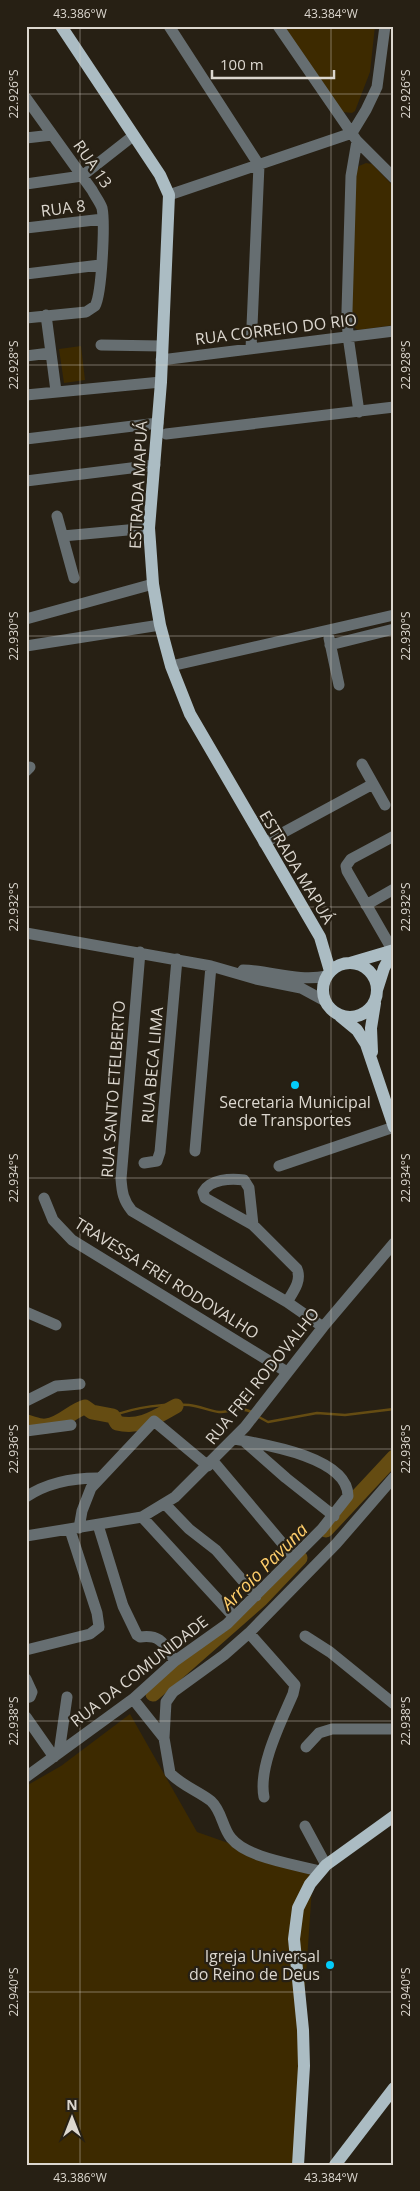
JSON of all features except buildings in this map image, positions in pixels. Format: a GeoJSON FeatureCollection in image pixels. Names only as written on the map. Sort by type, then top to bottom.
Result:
{"type":"FeatureCollection","features":[{"type":"Feature","properties":{"kind":"main road","name":"ESTRADA MAPUÁ"},"geometry":{"type":"LineString","coordinates":[[61,26],[160,175],[168,195],[161,360],[162,429],[155,465],[149,528],[153,584],[170,666],[190,714],[320,937],[348,963]]}},
{"type":"Feature","properties":{"kind":"main road","name":"ESTRADA MAPUÁ"},"geometry":{"type":"LineString","coordinates":[[320,937],[328,973]]}},
{"type":"Feature","properties":{"kind":"main road"},"geometry":{"type":"LineString","coordinates":[[393,950],[348,963],[328,973],[322,988],[325,1001],[332,1011],[357,1030],[372,1057],[394,1127]]}},
{"type":"Feature","properties":{"kind":"main road"},"geometry":{"type":"LineString","coordinates":[[372,1057],[371,1028],[376,995],[384,968],[393,950]]}},
{"type":"Feature","properties":{"kind":"main road"},"geometry":{"type":"LineString","coordinates":[[338,1015],[345,1017],[360,1016],[366,1012],[376,995],[374,977],[369,971],[364,967],[348,963]]}},
{"type":"Feature","properties":{"kind":"main road"},"geometry":{"type":"LineString","coordinates":[[298,2165],[304,2066],[303,2030],[294,1939],[298,1908],[302,1897],[322,1868],[394,1816]]}},
{"type":"Feature","properties":{"kind":"main road"},"geometry":{"type":"LineString","coordinates":[[335,2165],[394,2088]]}},
{"type":"Feature","properties":{"kind":"street"},"geometry":{"type":"LineString","coordinates":[[169,26],[259,165],[251,349]]}},
{"type":"Feature","properties":{"kind":"street"},"geometry":{"type":"LineString","coordinates":[[278,26],[355,137],[394,178]]}},
{"type":"Feature","properties":{"kind":"street"},"geometry":{"type":"LineString","coordinates":[[359,412],[348,336],[351,176],[355,137],[377,87],[385,26]]}},
{"type":"Feature","properties":{"kind":"street","name":"RUA 13"},"geometry":{"type":"LineString","coordinates":[[26,98],[102,206],[103,219],[97,302],[92,310],[86,312],[46,316]]}},
{"type":"Feature","properties":{"kind":"street"},"geometry":{"type":"LineString","coordinates":[[26,138],[52,135]]}},
{"type":"Feature","properties":{"kind":"street"},"geometry":{"type":"LineString","coordinates":[[26,184],[82,176],[133,136]]}},
{"type":"Feature","properties":{"kind":"street"},"geometry":{"type":"LineString","coordinates":[[168,195],[259,165],[355,137]]}},
{"type":"Feature","properties":{"kind":"street","name":"RUA 8"},"geometry":{"type":"LineString","coordinates":[[26,228],[103,219]]}},
{"type":"Feature","properties":{"kind":"street"},"geometry":{"type":"LineString","coordinates":[[26,274],[100,265]]}},
{"type":"Feature","properties":{"kind":"street"},"geometry":{"type":"LineString","coordinates":[[26,318],[46,316],[56,391]]}},
{"type":"Feature","properties":{"kind":"street","name":"RUA CORREIO DO RIO"},"geometry":{"type":"LineString","coordinates":[[161,360],[394,331]]}},
{"type":"Feature","properties":{"kind":"street"},"geometry":{"type":"LineString","coordinates":[[101,345],[162,346]]}},
{"type":"Feature","properties":{"kind":"street"},"geometry":{"type":"LineString","coordinates":[[26,356],[50,353]]}},
{"type":"Feature","properties":{"kind":"street"},"geometry":{"type":"LineString","coordinates":[[26,395],[161,382]]}},
{"type":"Feature","properties":{"kind":"street"},"geometry":{"type":"LineString","coordinates":[[26,439],[359,412],[394,407]]}},
{"type":"Feature","properties":{"kind":"street"},"geometry":{"type":"LineString","coordinates":[[26,481],[155,465]]}},
{"type":"Feature","properties":{"kind":"street"},"geometry":{"type":"LineString","coordinates":[[57,516],[74,578]]}},
{"type":"Feature","properties":{"kind":"street"},"geometry":{"type":"LineString","coordinates":[[63,536],[149,528]]}},
{"type":"Feature","properties":{"kind":"street"},"geometry":{"type":"LineString","coordinates":[[26,619],[153,584]]}},
{"type":"Feature","properties":{"kind":"street"},"geometry":{"type":"LineString","coordinates":[[170,666],[394,615]]}},
{"type":"Feature","properties":{"kind":"street"},"geometry":{"type":"LineString","coordinates":[[26,646],[160,625]]}},
{"type":"Feature","properties":{"kind":"street"},"geometry":{"type":"LineString","coordinates":[[330,644],[394,630]]}},
{"type":"Feature","properties":{"kind":"street"},"geometry":{"type":"LineString","coordinates":[[327,631],[339,685]]}},
{"type":"Feature","properties":{"kind":"street"},"geometry":{"type":"LineString","coordinates":[[362,764],[385,804]]}},
{"type":"Feature","properties":{"kind":"street"},"geometry":{"type":"LineString","coordinates":[[264,843],[374,784]]}},
{"type":"Feature","properties":{"kind":"street"},"geometry":{"type":"LineString","coordinates":[[393,950],[347,871],[347,863],[394,836]]}},
{"type":"Feature","properties":{"kind":"street"},"geometry":{"type":"LineString","coordinates":[[366,905],[394,889]]}},
{"type":"Feature","properties":{"kind":"street"},"geometry":{"type":"LineString","coordinates":[[26,933],[226,969],[256,979],[301,988],[325,1001]]}},
{"type":"Feature","properties":{"kind":"street","name":"RUA SANTO ETELBERTO"},"geometry":{"type":"LineString","coordinates":[[140,952],[121,1179],[125,1202],[132,1211],[287,1302],[323,1327]]}},
{"type":"Feature","properties":{"kind":"street","name":"RUA BECA LIMA"},"geometry":{"type":"LineString","coordinates":[[144,1163],[157,1161],[160,1152],[178,959]]}},
{"type":"Feature","properties":{"kind":"street"},"geometry":{"type":"LineString","coordinates":[[195,1151],[211,966]]}},
{"type":"Feature","properties":{"kind":"street"},"geometry":{"type":"LineString","coordinates":[[226,969],[258,971],[302,979],[328,973]]}},
{"type":"Feature","properties":{"kind":"street"},"geometry":{"type":"LineString","coordinates":[[279,1166],[394,1127]]}},
{"type":"Feature","properties":{"kind":"street"},"geometry":{"type":"LineString","coordinates":[[253,1224],[249,1188],[244,1180],[231,1179],[209,1184],[205,1188],[203,1192],[205,1198],[253,1224],[297,1269],[299,1273],[298,1283],[287,1302]]}},
{"type":"Feature","properties":{"kind":"street","name":"TRAVESSA FREI RODOVALHO"},"geometry":{"type":"LineString","coordinates":[[44,1198],[52,1220],[72,1240],[287,1372]]}},
{"type":"Feature","properties":{"kind":"street","name":"RUA FREI RODOVALHO"},"geometry":{"type":"LineString","coordinates":[[26,1536],[142,1517],[165,1504],[210,1463],[239,1440],[245,1427],[287,1372],[394,1243]]}},
{"type":"Feature","properties":{"kind":"street"},"geometry":{"type":"LineString","coordinates":[[26,1312],[56,1325]]}},
{"type":"Feature","properties":{"kind":"street"},"geometry":{"type":"LineString","coordinates":[[26,1401],[56,1386],[80,1384]]}},
{"type":"Feature","properties":{"kind":"street"},"geometry":{"type":"LineString","coordinates":[[26,1650],[90,1634],[99,1627],[97,1613],[74,1529],[85,1500],[98,1478],[154,1421],[210,1463],[293,1556]]}},
{"type":"Feature","properties":{"kind":"street"},"geometry":{"type":"LineString","coordinates":[[26,1431],[71,1425]]}},
{"type":"Feature","properties":{"kind":"street"},"geometry":{"type":"LineString","coordinates":[[239,1440],[334,1516]]}},
{"type":"Feature","properties":{"kind":"street","name":"RUA DA COMUNIDADE"},"geometry":{"type":"LineString","coordinates":[[26,1777],[133,1699],[176,1661],[234,1617],[334,1516],[348,1496],[346,1484],[330,1469],[316,1460],[292,1451],[239,1440]]}},
{"type":"Feature","properties":{"kind":"street"},"geometry":{"type":"LineString","coordinates":[[322,1868],[256,1854],[235,1843],[228,1834],[220,1814],[211,1802],[170,1773],[164,1738],[165,1710],[168,1697],[179,1686],[224,1655],[249,1633],[336,1544],[394,1477]]}},
{"type":"Feature","properties":{"kind":"street"},"geometry":{"type":"LineString","coordinates":[[26,1497],[53,1483],[64,1480],[98,1478]]}},
{"type":"Feature","properties":{"kind":"street"},"geometry":{"type":"LineString","coordinates":[[165,1504],[189,1529],[216,1550],[256,1596]]}},
{"type":"Feature","properties":{"kind":"street"},"geometry":{"type":"LineString","coordinates":[[142,1517],[234,1617]]}},
{"type":"Feature","properties":{"kind":"street"},"geometry":{"type":"LineString","coordinates":[[98,1525],[124,1606],[137,1635],[160,1639],[176,1661]]}},
{"type":"Feature","properties":{"kind":"street"},"geometry":{"type":"LineString","coordinates":[[249,1633],[294,1685],[293,1694],[266,1765],[262,1788],[264,1797]]}},
{"type":"Feature","properties":{"kind":"street"},"geometry":{"type":"LineString","coordinates":[[305,1636],[330,1652],[394,1704]]}},
{"type":"Feature","properties":{"kind":"street"},"geometry":{"type":"LineString","coordinates":[[26,1679],[32,1694],[26,1698]]}},
{"type":"Feature","properties":{"kind":"street"},"geometry":{"type":"LineString","coordinates":[[56,1755],[67,1696]]}},
{"type":"Feature","properties":{"kind":"street"},"geometry":{"type":"LineString","coordinates":[[133,1699],[164,1738]]}},
{"type":"Feature","properties":{"kind":"street"},"geometry":{"type":"LineString","coordinates":[[148,1719],[165,1710]]}},
{"type":"Feature","properties":{"kind":"street"},"geometry":{"type":"LineString","coordinates":[[26,1717],[56,1755]]}},
{"type":"Feature","properties":{"kind":"street"},"geometry":{"type":"LineString","coordinates":[[306,1747],[319,1733],[332,1729],[394,1729]]}},
{"type":"Feature","properties":{"kind":"street"},"geometry":{"type":"LineString","coordinates":[[305,1826],[322,1868]]}},
{"type":"Feature","properties":{"kind":"shaded area"},"geometry":{"type":"Polygon","coordinates":[[[280,26],[375,26],[370,72],[355,111],[352,113],[343,112],[280,26]]]}},
{"type":"Feature","properties":{"kind":"shaded area"},"geometry":{"type":"Polygon","coordinates":[[[366,163],[372,164],[394,187],[394,325],[358,330],[351,325],[355,173],[359,166],[366,163]]]}},
{"type":"Feature","properties":{"kind":"shaded area"},"geometry":{"type":"Polygon","coordinates":[[[81,346],[85,380],[64,383],[59,349],[81,346]]]}},
{"type":"Feature","properties":{"kind":"shaded area"},"geometry":{"type":"Polygon","coordinates":[[[130,1714],[197,1832],[313,1873],[293,2165],[26,2165],[26,1786],[61,1766],[130,1714]]]}},
{"type":"Feature","properties":{"kind":"waterway"},"geometry":{"type":"LineString","coordinates":[[113,1416],[151,1406],[171,1405],[193,1406],[219,1412],[245,1410],[253,1413]]}},
{"type":"Feature","properties":{"kind":"waterway","name":"Arroio Pavuna"},"geometry":{"type":"LineString","coordinates":[[26,1422],[41,1426],[51,1425],[85,1407],[92,1412],[113,1416],[117,1423],[133,1424],[148,1421],[176,1406]]}},
{"type":"Feature","properties":{"kind":"waterway"},"geometry":{"type":"LineString","coordinates":[[257,1416],[268,1422],[317,1413],[345,1415],[394,1409]]}},
{"type":"Feature","properties":{"kind":"waterway","name":"Arroio Pavuna"},"geometry":{"type":"LineString","coordinates":[[326,1530],[394,1457]]}},
{"type":"Feature","properties":{"kind":"waterway","name":"Arroio Pavuna"},"geometry":{"type":"LineString","coordinates":[[153,1694],[261,1599],[300,1558]]}},
{"type":"Feature","properties":{"kind":"place","name":"Secretaria Municipal de Transportes"},"geometry":{"type":"Point","coordinates":[295,1085]}},
{"type":"Feature","properties":{"kind":"place","name":"Igreja Universal do Reino de Deus"},"geometry":{"type":"Point","coordinates":[330,1965]}}]}
